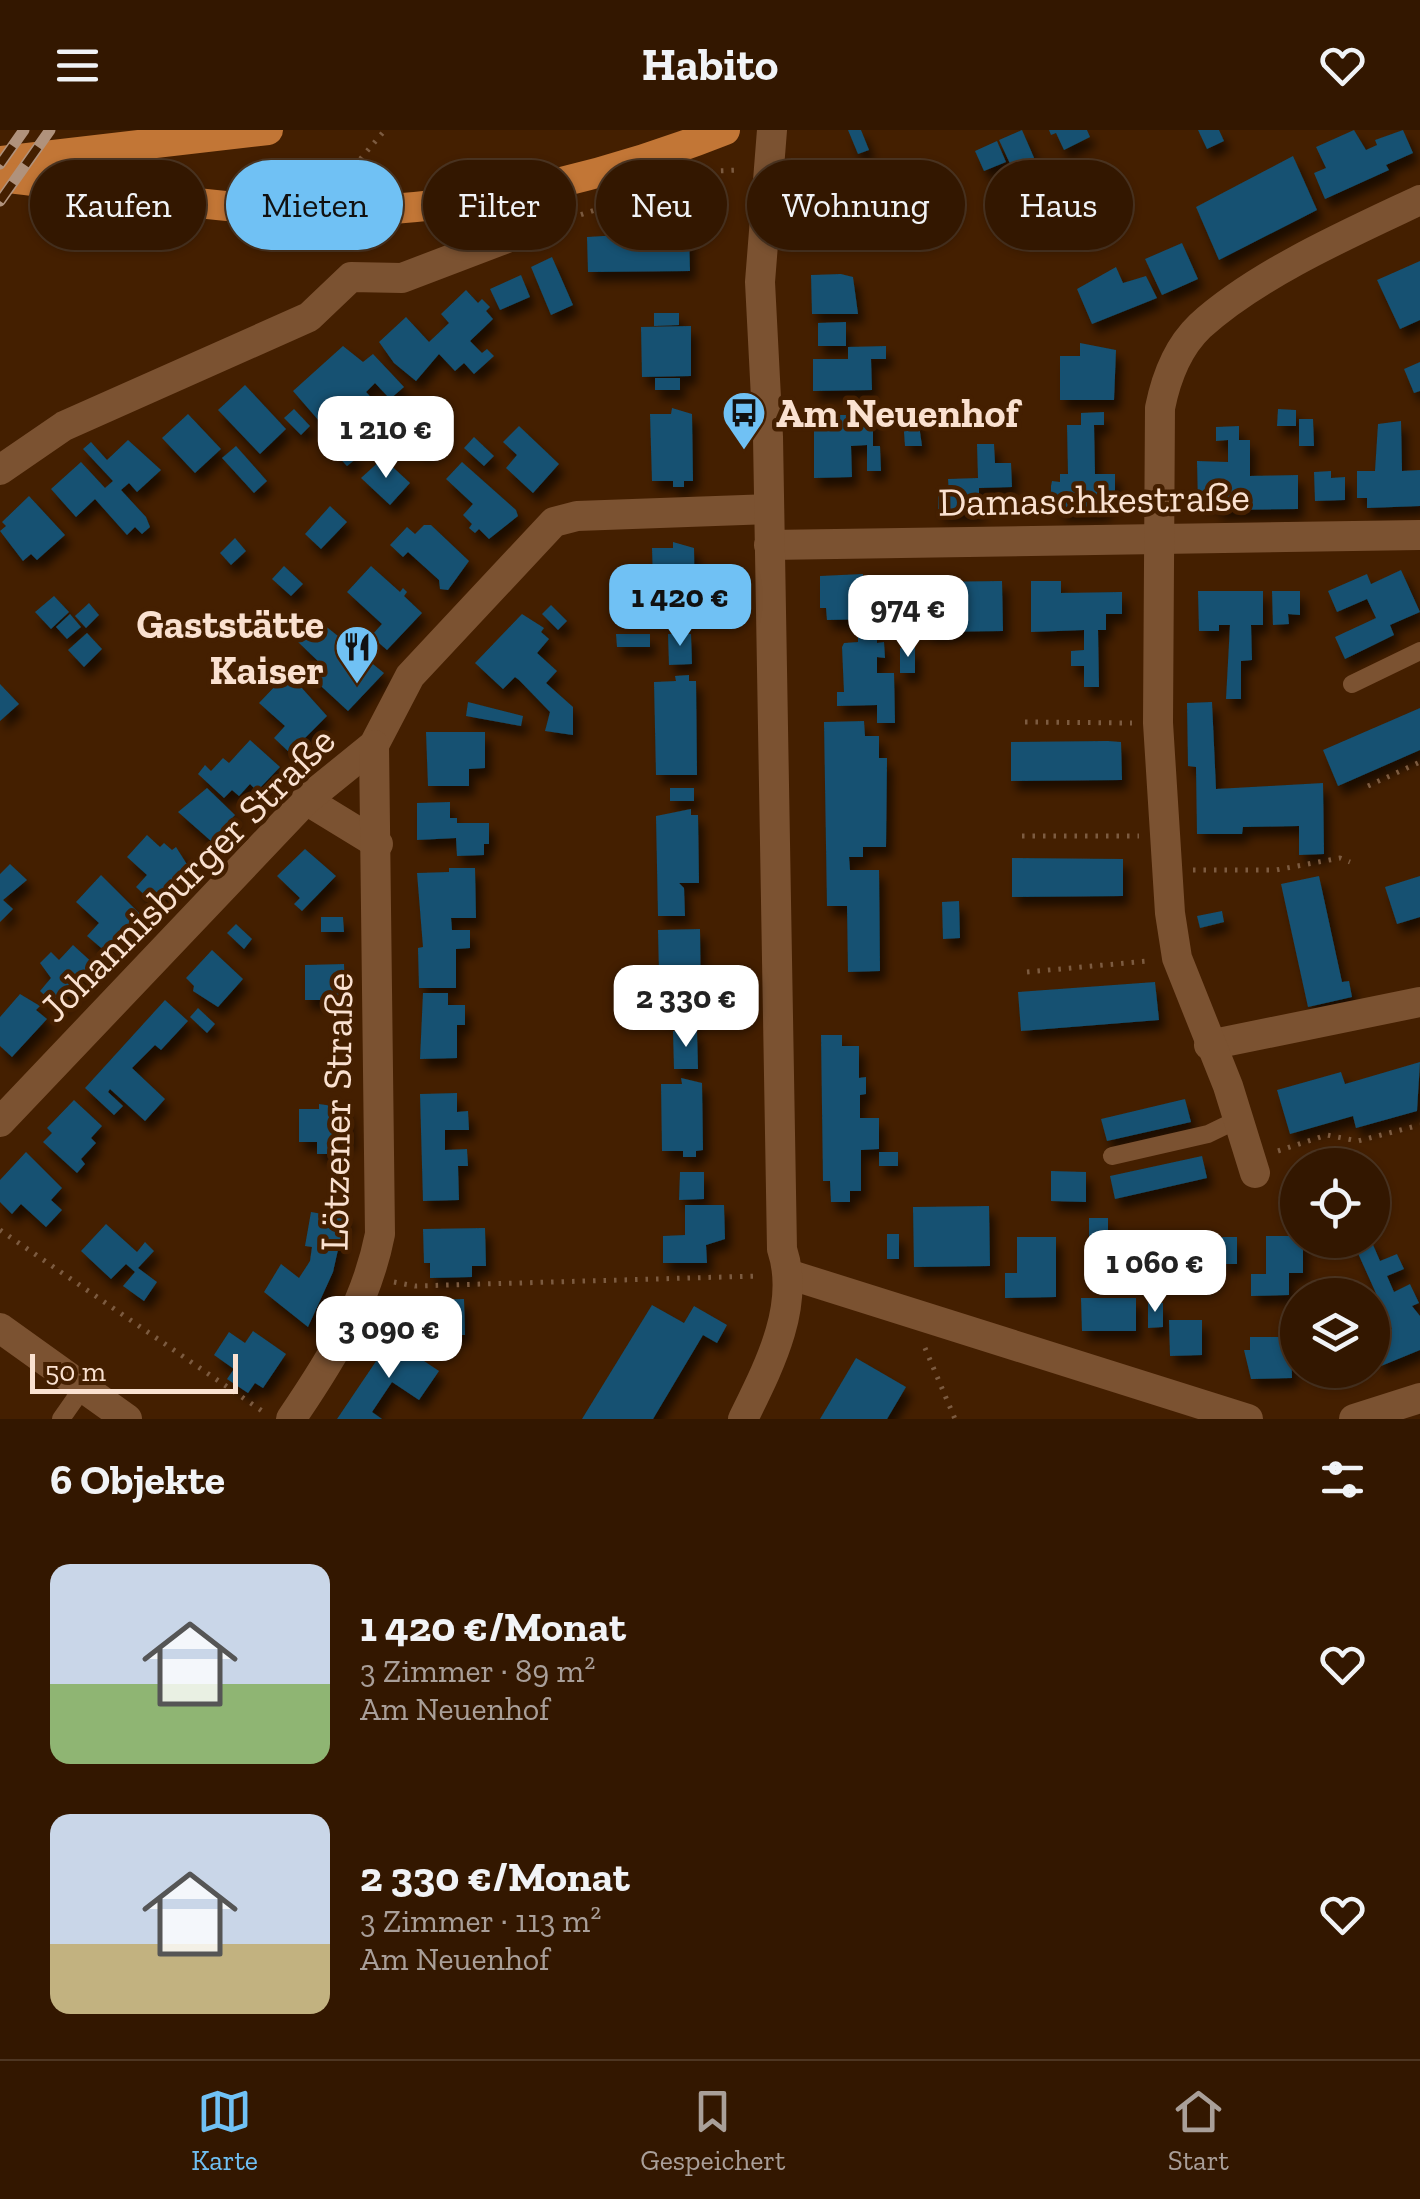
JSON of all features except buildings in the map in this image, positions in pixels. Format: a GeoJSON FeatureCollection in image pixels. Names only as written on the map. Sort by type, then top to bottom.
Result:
{"type":"FeatureCollection","features":[{"type":"Feature","properties":{"kind":"highway"},"geometry":{"type":"LineString","coordinates":[[0,161],[268,130]]}},
{"type":"Feature","properties":{"kind":"highway"},"geometry":{"type":"LineString","coordinates":[[0,177],[266,210],[370,209],[508,194],[675,150],[725,130]]}},
{"type":"Feature","properties":{"kind":"street"},"geometry":{"type":"LineString","coordinates":[[769,160],[772,130]]}},
{"type":"Feature","properties":{"kind":"street"},"geometry":{"type":"LineString","coordinates":[[1253,1166],[1177,958],[1165,872],[1158,724],[1160,408],[1169,372],[1199,327],[1250,289],[1420,200]]}},
{"type":"Feature","properties":{"kind":"street"},"geometry":{"type":"LineString","coordinates":[[0,470],[64,426],[309,317],[351,277],[402,278],[476,250]]}},
{"type":"Feature","properties":{"kind":"street"},"geometry":{"type":"LineString","coordinates":[[743,1419],[775,1354],[791,1275],[782,1249],[762,250]]}},
{"type":"Feature","properties":{"kind":"street","name":"Johannisburger Straße"},"geometry":{"type":"LineString","coordinates":[[0,1122],[306,800],[374,745],[410,676],[554,522],[577,516],[769,509]]}},
{"type":"Feature","properties":{"kind":"street","name":"Damaschkestraße"},"geometry":{"type":"LineString","coordinates":[[769,546],[1160,536],[1420,535]]}},
{"type":"Feature","properties":{"kind":"street","name":"Lötzener Straße"},"geometry":{"type":"LineString","coordinates":[[290,1419],[355,1317],[372,1277],[380,1234],[374,745]]}},
{"type":"Feature","properties":{"kind":"street"},"geometry":{"type":"LineString","coordinates":[[306,800],[378,844]]}},
{"type":"Feature","properties":{"kind":"street"},"geometry":{"type":"LineString","coordinates":[[1209,1045],[1420,1002]]}},
{"type":"Feature","properties":{"kind":"street"},"geometry":{"type":"LineString","coordinates":[[791,1275],[1248,1419]]}},
{"type":"Feature","properties":{"kind":"street"},"geometry":{"type":"LineString","coordinates":[[0,1328],[127,1419]]}},
{"type":"Feature","properties":{"kind":"street"},"geometry":{"type":"LineString","coordinates":[[1375,1416],[1420,1398]]}},
{"type":"Feature","properties":{"kind":"lane"},"geometry":{"type":"LineString","coordinates":[[1352,684],[1420,651]]}},
{"type":"Feature","properties":{"kind":"lane"},"geometry":{"type":"LineString","coordinates":[[1112,1156],[1208,1134],[1239,1119]]}},
{"type":"Feature","properties":{"kind":"lane"},"geometry":{"type":"LineString","coordinates":[[62,1419],[82,1388]]}},
{"type":"Feature","properties":{"kind":"path"},"geometry":{"type":"LineString","coordinates":[[576,216],[714,171],[747,170]]}},
{"type":"Feature","properties":{"kind":"path"},"geometry":{"type":"LineString","coordinates":[[1025,722],[1158,724]]}},
{"type":"Feature","properties":{"kind":"path"},"geometry":{"type":"LineString","coordinates":[[1368,786],[1420,762]]}},
{"type":"Feature","properties":{"kind":"path"},"geometry":{"type":"LineString","coordinates":[[1022,836],[1164,836]]}},
{"type":"Feature","properties":{"kind":"path"},"geometry":{"type":"LineString","coordinates":[[1165,872],[1276,870],[1340,858],[1350,862]]}},
{"type":"Feature","properties":{"kind":"path"},"geometry":{"type":"LineString","coordinates":[[1027,972],[1177,958]]}},
{"type":"Feature","properties":{"kind":"path"},"geometry":{"type":"LineString","coordinates":[[1253,1166],[1328,1135],[1358,1141],[1420,1125]]}},
{"type":"Feature","properties":{"kind":"path"},"geometry":{"type":"LineString","coordinates":[[0,1230],[274,1419]]}},
{"type":"Feature","properties":{"kind":"path"},"geometry":{"type":"LineString","coordinates":[[406,1285],[730,1276]]}},
{"type":"Feature","properties":{"kind":"path"},"geometry":{"type":"LineString","coordinates":[[912,1315],[955,1419]]}},
{"type":"Feature","properties":{"kind":"railway"},"geometry":{"type":"LineString","coordinates":[[0,164],[24,130]]}},
{"type":"Feature","properties":{"kind":"railway"},"geometry":{"type":"LineString","coordinates":[[0,201],[50,130]]}},
{"type":"Feature","properties":{"kind":"place","name":"Am Neuenhof"},"geometry":{"type":"Point","coordinates":[744,451]}},
{"type":"Feature","properties":{"kind":"place","name":"Gaststätte Kaiser"},"geometry":{"type":"Point","coordinates":[357,685]}}]}
